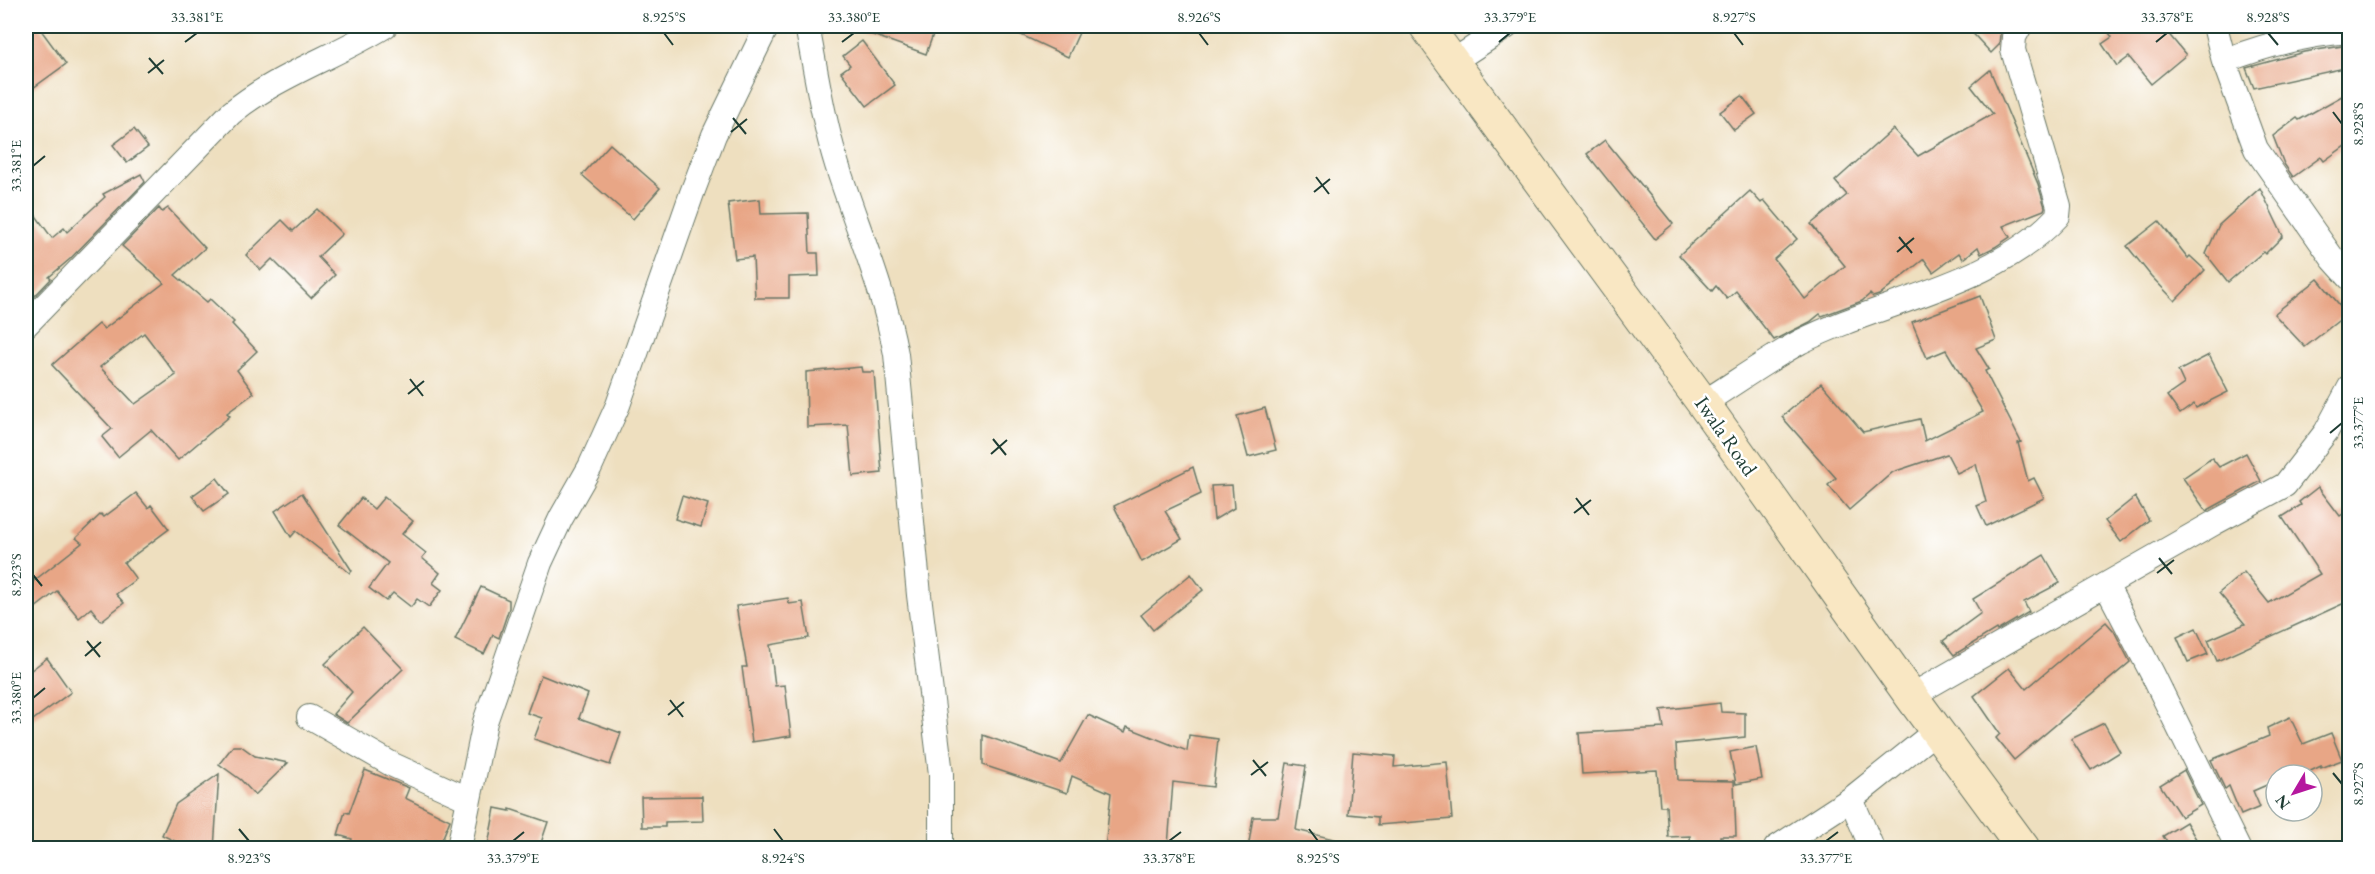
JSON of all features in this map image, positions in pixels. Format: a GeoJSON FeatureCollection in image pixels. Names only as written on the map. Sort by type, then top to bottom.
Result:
{"type":"FeatureCollection","features":[{"type":"Feature","properties":{"kind":"street"},"geometry":{"type":"LineString","coordinates":[[26,325],[231,113],[250,98],[385,26]]}},
{"type":"Feature","properties":{"kind":"street"},"geometry":{"type":"LineString","coordinates":[[459,849],[485,722],[540,563],[561,518],[590,467],[618,405],[714,135],[767,26]]}},
{"type":"Feature","properties":{"kind":"street"},"geometry":{"type":"LineString","coordinates":[[807,26],[825,121],[837,164],[891,325],[896,354],[919,595],[941,774],[941,849]]}},
{"type":"Feature","properties":{"kind":"street","name":"Iwala Road"},"geometry":{"type":"LineString","coordinates":[[1426,26],[1703,403],[1936,731],[2023,849]]}},
{"type":"Feature","properties":{"kind":"street"},"geometry":{"type":"LineString","coordinates":[[1452,62],[1507,26]]}},
{"type":"Feature","properties":{"kind":"street"},"geometry":{"type":"LineString","coordinates":[[1703,403],[1800,342],[1905,299],[1978,274],[2033,238],[2058,216],[2059,206],[2013,50],[2014,37],[2020,26]]}},
{"type":"Feature","properties":{"kind":"street"},"geometry":{"type":"LineString","coordinates":[[2215,26],[2224,60],[2256,149],[2333,259],[2349,278]]}},
{"type":"Feature","properties":{"kind":"street"},"geometry":{"type":"LineString","coordinates":[[2224,60],[2261,46],[2349,31]]}},
{"type":"Feature","properties":{"kind":"street"},"geometry":{"type":"LineString","coordinates":[[1911,696],[2285,485],[2326,432],[2349,387]]}},
{"type":"Feature","properties":{"kind":"street"},"geometry":{"type":"LineString","coordinates":[[2106,585],[2238,849]]}},
{"type":"Feature","properties":{"kind":"street"},"geometry":{"type":"LineString","coordinates":[[309,717],[393,765],[468,799]]}},
{"type":"Feature","properties":{"kind":"street"},"geometry":{"type":"LineString","coordinates":[[1776,849],[1851,799],[1936,731]]}},
{"type":"Feature","properties":{"kind":"street"},"geometry":{"type":"LineString","coordinates":[[1851,799],[1872,849]]}},
{"type":"Feature","properties":{"kind":"building"},"geometry":{"type":"Polygon","coordinates":[[[26,26],[38,26],[66,64],[26,93],[26,26]]]}},
{"type":"Feature","properties":{"kind":"building"},"geometry":{"type":"Polygon","coordinates":[[[853,26],[936,26],[926,54],[853,28],[853,26]]]}},
{"type":"Feature","properties":{"kind":"building"},"geometry":{"type":"Polygon","coordinates":[[[1002,26],[1082,26],[1068,57],[1002,26]]]}},
{"type":"Feature","properties":{"kind":"building"},"geometry":{"type":"Polygon","coordinates":[[[1966,26],[1992,26],[2000,34],[1999,45],[1991,53],[1966,26]]]}},
{"type":"Feature","properties":{"kind":"building"},"geometry":{"type":"Polygon","coordinates":[[[2104,26],[2162,26],[2186,55],[2151,84],[2129,57],[2117,66],[2102,44],[2112,37],[2104,26]]]}},
{"type":"Feature","properties":{"kind":"building"},"geometry":{"type":"Polygon","coordinates":[[[862,41],[895,85],[867,106],[841,72],[850,65],[843,56],[862,41]]]}},
{"type":"Feature","properties":{"kind":"building"},"geometry":{"type":"Polygon","coordinates":[[[2349,45],[2349,67],[2254,88],[2246,68],[2304,52],[2349,45]]]}},
{"type":"Feature","properties":{"kind":"building"},"geometry":{"type":"Polygon","coordinates":[[[1990,70],[2038,184],[2045,207],[2044,210],[2003,226],[2010,237],[1995,247],[1981,254],[1978,247],[1963,259],[1959,253],[1933,272],[1924,259],[1879,295],[1873,297],[1870,294],[1862,301],[1822,316],[1820,314],[1810,322],[1774,340],[1736,291],[1727,299],[1716,286],[1712,291],[1679,255],[1750,191],[1761,203],[1764,200],[1797,239],[1774,259],[1805,299],[1845,266],[1811,224],[1847,195],[1835,181],[1893,129],[1918,156],[1993,114],[1971,86],[1990,70]]]}},
{"type":"Feature","properties":{"kind":"building"},"geometry":{"type":"Polygon","coordinates":[[[2349,92],[2349,143],[2324,161],[2321,157],[2293,177],[2284,164],[2273,136],[2297,118],[2299,120],[2349,92]]]}},
{"type":"Feature","properties":{"kind":"building"},"geometry":{"type":"Polygon","coordinates":[[[1742,96],[1756,114],[1734,130],[1720,112],[1742,96]]]}},
{"type":"Feature","properties":{"kind":"building"},"geometry":{"type":"Polygon","coordinates":[[[134,129],[148,147],[127,163],[113,145],[134,129]]]}},
{"type":"Feature","properties":{"kind":"building"},"geometry":{"type":"Polygon","coordinates":[[[1605,140],[1673,224],[1655,239],[1587,154],[1605,140]]]}},
{"type":"Feature","properties":{"kind":"building"},"geometry":{"type":"Polygon","coordinates":[[[610,144],[660,188],[633,219],[582,175],[610,144]]]}},
{"type":"Feature","properties":{"kind":"building"},"geometry":{"type":"Polygon","coordinates":[[[141,174],[145,182],[70,259],[49,277],[51,279],[26,305],[26,202],[52,238],[64,228],[67,232],[105,197],[103,194],[141,174]]]}},
{"type":"Feature","properties":{"kind":"building"},"geometry":{"type":"Polygon","coordinates":[[[2260,188],[2283,236],[2265,254],[2263,252],[2228,282],[2206,254],[2219,225],[2260,188]]]}},
{"type":"Feature","properties":{"kind":"building"},"geometry":{"type":"Polygon","coordinates":[[[760,199],[761,214],[808,213],[810,253],[818,253],[819,276],[789,277],[789,298],[755,298],[753,257],[735,259],[728,203],[760,199]]]}},
{"type":"Feature","properties":{"kind":"building"},"geometry":{"type":"Polygon","coordinates":[[[159,208],[162,212],[168,208],[205,248],[175,275],[207,302],[210,299],[234,322],[232,324],[257,351],[237,370],[254,393],[227,413],[230,416],[178,460],[151,430],[118,457],[102,437],[112,429],[52,365],[99,324],[104,329],[164,283],[122,246],[159,208]],[[144,333],[100,367],[135,404],[176,375],[144,333]]]}},
{"type":"Feature","properties":{"kind":"building"},"geometry":{"type":"Polygon","coordinates":[[[317,209],[342,234],[318,257],[335,275],[311,298],[272,259],[261,270],[246,255],[282,220],[293,231],[317,209]]]}},
{"type":"Feature","properties":{"kind":"building"},"geometry":{"type":"Polygon","coordinates":[[[2159,221],[2188,258],[2190,256],[2205,270],[2175,301],[2127,246],[2159,221]]]}},
{"type":"Feature","properties":{"kind":"building"},"geometry":{"type":"Polygon","coordinates":[[[2318,279],[2347,314],[2305,347],[2274,314],[2318,279]]]}},
{"type":"Feature","properties":{"kind":"building"},"geometry":{"type":"Polygon","coordinates":[[[1980,296],[1996,340],[1976,348],[1989,369],[1985,371],[2021,442],[2018,443],[2028,481],[2034,478],[2044,498],[1986,526],[1977,506],[1986,502],[1976,464],[1957,473],[1947,454],[1893,472],[1849,510],[1828,485],[1836,478],[1782,417],[1821,383],[1863,432],[1920,419],[1925,441],[1983,412],[1946,350],[1927,358],[1912,322],[1980,296]]]}},
{"type":"Feature","properties":{"kind":"building"},"geometry":{"type":"Polygon","coordinates":[[[2209,355],[2228,392],[2196,408],[2194,404],[2180,414],[2167,396],[2184,384],[2178,371],[2209,355]]]}},
{"type":"Feature","properties":{"kind":"building"},"geometry":{"type":"Polygon","coordinates":[[[861,367],[862,372],[874,372],[882,473],[853,476],[848,425],[807,427],[806,372],[861,367]]]}},
{"type":"Feature","properties":{"kind":"building"},"geometry":{"type":"Polygon","coordinates":[[[1265,408],[1276,450],[1248,457],[1237,416],[1265,408]]]}},
{"type":"Feature","properties":{"kind":"building"},"geometry":{"type":"Polygon","coordinates":[[[2246,453],[2261,481],[2206,511],[2183,478],[2212,458],[2219,467],[2246,453]]]}},
{"type":"Feature","properties":{"kind":"building"},"geometry":{"type":"Polygon","coordinates":[[[1193,467],[1201,494],[1165,511],[1182,539],[1142,562],[1114,506],[1193,467]]]}},
{"type":"Feature","properties":{"kind":"building"},"geometry":{"type":"Polygon","coordinates":[[[217,478],[229,494],[204,511],[192,496],[217,478]]]}},
{"type":"Feature","properties":{"kind":"building"},"geometry":{"type":"Polygon","coordinates":[[[1232,485],[1234,508],[1214,520],[1211,486],[1232,485]]]}},
{"type":"Feature","properties":{"kind":"building"},"geometry":{"type":"Polygon","coordinates":[[[2318,487],[2340,516],[2349,510],[2349,601],[2217,661],[2208,640],[2245,624],[2219,593],[2244,572],[2269,603],[2320,574],[2282,517],[2301,505],[2299,502],[2318,487]]]}},
{"type":"Feature","properties":{"kind":"building"},"geometry":{"type":"Polygon","coordinates":[[[136,493],[148,508],[151,505],[169,529],[124,563],[136,579],[116,594],[124,603],[101,621],[91,608],[79,618],[57,591],[26,615],[26,587],[82,543],[76,538],[101,514],[104,517],[136,493]]]}},
{"type":"Feature","properties":{"kind":"building"},"geometry":{"type":"Polygon","coordinates":[[[302,493],[352,571],[350,573],[296,531],[291,537],[275,511],[302,493]]]}},
{"type":"Feature","properties":{"kind":"building"},"geometry":{"type":"Polygon","coordinates":[[[682,496],[708,504],[701,527],[675,519],[682,496]]]}},
{"type":"Feature","properties":{"kind":"building"},"geometry":{"type":"Polygon","coordinates":[[[384,497],[413,521],[402,534],[426,553],[422,558],[440,573],[433,583],[442,590],[429,607],[417,599],[411,607],[393,593],[386,601],[369,588],[388,563],[339,525],[361,498],[374,509],[384,497]]]}},
{"type":"Feature","properties":{"kind":"building"},"geometry":{"type":"Polygon","coordinates":[[[2135,497],[2149,520],[2121,542],[2105,521],[2135,497]]]}},
{"type":"Feature","properties":{"kind":"building"},"geometry":{"type":"Polygon","coordinates":[[[2044,555],[2060,583],[2024,602],[2029,612],[1954,655],[1943,641],[1981,613],[1973,599],[2044,555]]]}},
{"type":"Feature","properties":{"kind":"building"},"geometry":{"type":"Polygon","coordinates":[[[1191,574],[1203,590],[1153,630],[1141,615],[1191,574]]]}},
{"type":"Feature","properties":{"kind":"building"},"geometry":{"type":"Polygon","coordinates":[[[481,587],[509,600],[509,608],[499,638],[493,635],[484,654],[455,640],[481,587]]]}},
{"type":"Feature","properties":{"kind":"building"},"geometry":{"type":"Polygon","coordinates":[[[788,598],[789,604],[803,602],[809,638],[770,645],[775,686],[785,685],[791,736],[752,742],[742,667],[747,667],[736,606],[788,598]]]}},
{"type":"Feature","properties":{"kind":"building"},"geometry":{"type":"Polygon","coordinates":[[[2106,622],[2114,631],[2130,662],[2014,760],[1996,738],[2000,734],[1974,696],[2009,668],[2026,689],[2106,622]]]}},
{"type":"Feature","properties":{"kind":"building"},"geometry":{"type":"Polygon","coordinates":[[[363,627],[403,669],[347,723],[333,714],[352,692],[325,664],[363,627]]]}},
{"type":"Feature","properties":{"kind":"building"},"geometry":{"type":"Polygon","coordinates":[[[2196,628],[2208,654],[2188,662],[2177,637],[2196,628]]]}},
{"type":"Feature","properties":{"kind":"building"},"geometry":{"type":"Polygon","coordinates":[[[47,658],[71,692],[26,725],[26,674],[47,658]]]}},
{"type":"Feature","properties":{"kind":"building"},"geometry":{"type":"Polygon","coordinates":[[[541,675],[588,694],[579,718],[621,733],[610,765],[534,739],[542,718],[527,713],[541,675]]]}},
{"type":"Feature","properties":{"kind":"building"},"geometry":{"type":"Polygon","coordinates":[[[1720,703],[1721,712],[1745,713],[1745,737],[1676,744],[1678,780],[1734,781],[1736,836],[1720,836],[1720,849],[1691,849],[1690,836],[1668,837],[1666,806],[1660,806],[1657,770],[1582,774],[1579,733],[1664,728],[1661,710],[1720,703]]]}},
{"type":"Feature","properties":{"kind":"building"},"geometry":{"type":"Polygon","coordinates":[[[1088,715],[1125,732],[1127,727],[1187,751],[1189,735],[1218,739],[1213,787],[1173,782],[1168,846],[1135,843],[1134,849],[1105,849],[1111,793],[1072,776],[1067,793],[983,765],[983,735],[1061,763],[1088,715]]]}},
{"type":"Feature","properties":{"kind":"building"},"geometry":{"type":"Polygon","coordinates":[[[2290,717],[2303,744],[2331,733],[2342,760],[2324,767],[2324,763],[2264,763],[2264,786],[2253,791],[2260,807],[2241,815],[2229,786],[2225,789],[2211,760],[2269,736],[2267,728],[2290,717]]]}},
{"type":"Feature","properties":{"kind":"building"},"geometry":{"type":"Polygon","coordinates":[[[2104,723],[2120,752],[2091,770],[2071,739],[2104,723]]]}},
{"type":"Feature","properties":{"kind":"building"},"geometry":{"type":"Polygon","coordinates":[[[233,746],[241,746],[255,756],[288,763],[255,795],[241,780],[219,764],[233,746]]]}},
{"type":"Feature","properties":{"kind":"building"},"geometry":{"type":"Polygon","coordinates":[[[1756,747],[1762,779],[1736,784],[1730,752],[1756,747]]]}},
{"type":"Feature","properties":{"kind":"building"},"geometry":{"type":"Polygon","coordinates":[[[1353,752],[1395,756],[1394,767],[1447,762],[1452,819],[1378,825],[1378,817],[1348,814],[1353,752]]]}},
{"type":"Feature","properties":{"kind":"building"},"geometry":{"type":"Polygon","coordinates":[[[1287,763],[1306,766],[1296,830],[1342,841],[1342,849],[1248,849],[1253,817],[1278,817],[1287,763]]]}},
{"type":"Feature","properties":{"kind":"building"},"geometry":{"type":"Polygon","coordinates":[[[365,770],[409,788],[405,798],[450,820],[439,847],[426,841],[424,849],[371,849],[351,844],[352,839],[338,835],[345,812],[349,813],[365,770]]]}},
{"type":"Feature","properties":{"kind":"building"},"geometry":{"type":"Polygon","coordinates":[[[2184,770],[2201,805],[2181,817],[2160,785],[2184,770]]]}},
{"type":"Feature","properties":{"kind":"building"},"geometry":{"type":"Polygon","coordinates":[[[219,774],[214,849],[191,849],[162,835],[176,804],[219,774]]]}},
{"type":"Feature","properties":{"kind":"building"},"geometry":{"type":"Polygon","coordinates":[[[702,796],[703,821],[665,822],[665,827],[642,827],[641,797],[702,796]]]}},
{"type":"Feature","properties":{"kind":"building"},"geometry":{"type":"Polygon","coordinates":[[[495,808],[510,811],[510,809],[548,822],[539,849],[501,849],[488,845],[495,808]]]}},
{"type":"Feature","properties":{"kind":"building"},"geometry":{"type":"Polygon","coordinates":[[[2186,822],[2202,849],[2171,849],[2163,836],[2186,822]]]}}]}
